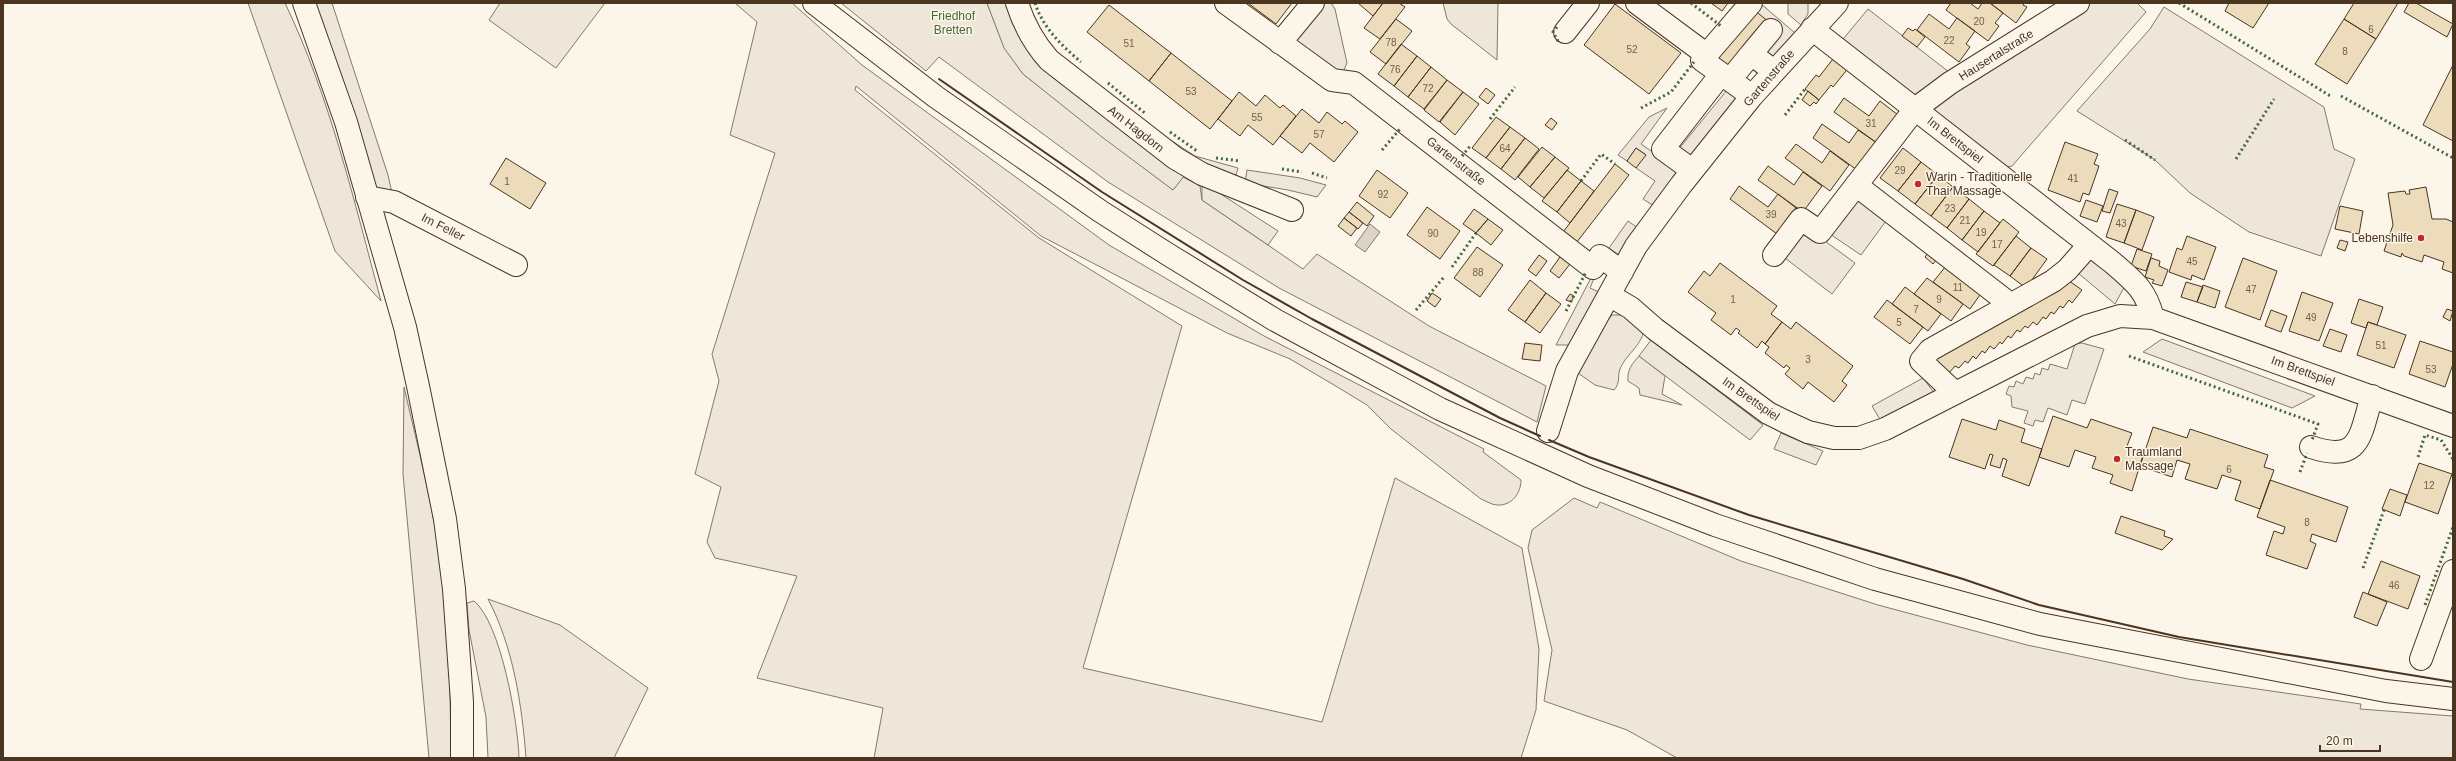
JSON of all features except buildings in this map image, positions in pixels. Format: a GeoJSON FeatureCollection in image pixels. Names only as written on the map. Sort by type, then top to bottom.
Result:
{"type":"FeatureCollection","features":[{"type":"Feature","properties":{"kind":"street"},"geometry":{"type":"LineString","coordinates":[[304,3],[330,72],[405,327],[444,519],[454,589],[462,694],[462,758]]}},
{"type":"Feature","properties":{"kind":"street"},"geometry":{"type":"LineString","coordinates":[[814,3],[936,97],[1100,211],[1275,320],[1440,409],[1588,476],[1715,525],[1875,579],[2040,624],[2386,691],[2453,699]]}},
{"type":"Feature","properties":{"kind":"street","name":"Am Hagdorn"},"geometry":{"type":"LineString","coordinates":[[1017,3],[1023,23],[1036,45],[1049,60],[1151,141],[1202,174],[1292,210]]}},
{"type":"Feature","properties":{"kind":"street"},"geometry":{"type":"LineString","coordinates":[[1226,3],[1280,43],[1313,3]]}},
{"type":"Feature","properties":{"kind":"street"},"geometry":{"type":"LineString","coordinates":[[1566,32],[1588,3]]}},
{"type":"Feature","properties":{"kind":"street"},"geometry":{"type":"LineString","coordinates":[[1637,3],[1706,55]]}},
{"type":"Feature","properties":{"kind":"street"},"geometry":{"type":"LineString","coordinates":[[1751,3],[1702,60],[1752,96]]}},
{"type":"Feature","properties":{"kind":"street","name":"Gartenstraße"},"geometry":{"type":"LineString","coordinates":[[1548,431],[1567,371],[1636,246],[1692,170],[1752,96],[1836,3]]}},
{"type":"Feature","properties":{"kind":"street","name":"Hausertalstraße"},"geometry":{"type":"LineString","coordinates":[[1915,109],[1950,83],[2078,3]]}},
{"type":"Feature","properties":{"kind":"street","name":"Im Brettspiel"},"geometry":{"type":"LineString","coordinates":[[1812,29],[2139,284],[2149,301],[2153,318]]}},
{"type":"Feature","properties":{"kind":"street"},"geometry":{"type":"LineString","coordinates":[[1692,170],[1663,149],[1726,77],[1751,54],[1771,30]]}},
{"type":"Feature","properties":{"kind":"street","name":"Gartenstraße"},"geometry":{"type":"LineString","coordinates":[[1280,43],[1332,80],[1354,83],[1593,268],[1600,256],[1622,272]]}},
{"type":"Feature","properties":{"kind":"street"},"geometry":{"type":"LineString","coordinates":[[1751,54],[1774,71]]}},
{"type":"Feature","properties":{"kind":"street","name":"Im Brettspiel"},"geometry":{"type":"LineString","coordinates":[[1774,255],[1801,219],[1820,232],[1915,109]]}},
{"type":"Feature","properties":{"kind":"street"},"geometry":{"type":"LineString","coordinates":[[1856,185],[2010,304]]}},
{"type":"Feature","properties":{"kind":"street","name":"Im Feller"},"geometry":{"type":"LineString","coordinates":[[367,197],[378,197],[394,202],[516,265]]}},
{"type":"Feature","properties":{"kind":"street"},"geometry":{"type":"LineString","coordinates":[[1955,393],[1921,361],[1930,350],[2053,281],[2067,270],[2089,245]]}},
{"type":"Feature","properties":{"kind":"street","name":"Im Brettspiel"},"geometry":{"type":"LineString","coordinates":[[1609,296],[1631,308],[1656,329],[1768,413],[1808,432],[1834,438],[1859,438],[1884,429],[2087,326],[2120,316],[2153,318],[2453,426]]}},
{"type":"Feature","properties":{"kind":"street"},"geometry":{"type":"LineString","coordinates":[[2311,448],[2330,454],[2346,451],[2357,443],[2372,396]]}},
{"type":"Feature","properties":{"kind":"street"},"geometry":{"type":"LineString","coordinates":[[2421,659],[2453,571]]}},
{"type":"Feature","properties":{"kind":"green space"},"geometry":{"type":"Polygon","coordinates":[[[248,3],[285,3],[301,39],[328,112],[351,188],[381,301],[335,251],[248,3]]]}},
{"type":"Feature","properties":{"kind":"green space"},"geometry":{"type":"Polygon","coordinates":[[[315,3],[332,3],[388,175],[394,202],[378,197],[315,3]]]}},
{"type":"Feature","properties":{"kind":"green space"},"geometry":{"type":"Polygon","coordinates":[[[500,3],[605,3],[556,68],[489,20],[500,3]]]}},
{"type":"Feature","properties":{"kind":"green space"},"geometry":{"type":"Polygon","coordinates":[[[735,3],[792,3],[862,65],[1109,245],[1264,336],[1484,449],[1483,452],[1521,480],[1521,485],[1515,498],[1507,503],[1495,505],[1481,499],[1391,429],[1367,405],[1334,385],[1290,359],[1227,333],[1041,236],[856,86],[855,90],[1039,238],[1182,326],[1083,668],[1322,722],[1395,478],[1522,548],[1539,649],[1536,710],[1521,758],[874,758],[883,708],[757,678],[797,576],[715,558],[707,542],[721,487],[695,474],[719,381],[712,354],[775,153],[730,135],[757,22],[735,3]]]}},
{"type":"Feature","properties":{"kind":"green space","name":"Friedhof Bretten"},"geometry":{"type":"Polygon","coordinates":[[[841,3],[987,3],[1004,47],[1023,74],[1173,190],[1183,177],[1200,186],[1202,200],[1303,269],[1317,254],[1429,326],[1546,386],[1537,422],[1279,288],[1108,182],[939,57],[926,71],[841,3]]]}},
{"type":"Feature","properties":{"kind":"green space"},"geometry":{"type":"Polygon","coordinates":[[[1318,3],[1331,3],[1335,9],[1347,63],[1343,72],[1332,74],[1294,45],[1292,36],[1318,3]]]}},
{"type":"Feature","properties":{"kind":"green space"},"geometry":{"type":"Polygon","coordinates":[[[1443,3],[1498,3],[1497,60],[1451,24],[1447,19],[1443,3]]]}},
{"type":"Feature","properties":{"kind":"green space"},"geometry":{"type":"Polygon","coordinates":[[[1760,3],[1795,33],[1769,63],[1754,10],[1760,3]]]}},
{"type":"Feature","properties":{"kind":"green space"},"geometry":{"type":"Polygon","coordinates":[[[1788,3],[1808,3],[1808,14],[1801,25],[1788,14],[1788,3]]]}},
{"type":"Feature","properties":{"kind":"green space"},"geometry":{"type":"Polygon","coordinates":[[[2089,3],[2137,3],[2146,12],[2012,166],[2003,168],[1931,111],[1938,101],[2089,3]]]}},
{"type":"Feature","properties":{"kind":"green space"},"geometry":{"type":"Polygon","coordinates":[[[2164,7],[2324,107],[2334,149],[2355,159],[2321,256],[2249,232],[2190,193],[2155,160],[2077,111],[2150,29],[2164,7]]]}},
{"type":"Feature","properties":{"kind":"green space"},"geometry":{"type":"Polygon","coordinates":[[[1868,9],[1954,76],[1917,101],[1839,44],[1868,9]]]}},
{"type":"Feature","properties":{"kind":"green space"},"geometry":{"type":"Polygon","coordinates":[[[1727,90],[1738,98],[1689,157],[1678,150],[1727,90]]]}},
{"type":"Feature","properties":{"kind":"green space"},"geometry":{"type":"Polygon","coordinates":[[[1667,108],[1641,144],[1679,170],[1654,206],[1643,199],[1655,181],[1636,168],[1645,154],[1636,148],[1627,161],[1618,155],[1649,117],[1667,108]]]}},
{"type":"Feature","properties":{"kind":"green space"},"geometry":{"type":"Polygon","coordinates":[[[1855,197],[1886,221],[1861,255],[1827,232],[1855,197]]]}},
{"type":"Feature","properties":{"kind":"green space"},"geometry":{"type":"Polygon","coordinates":[[[1628,221],[1638,228],[1619,255],[1609,248],[1628,221]]]}},
{"type":"Feature","properties":{"kind":"green space"},"geometry":{"type":"Polygon","coordinates":[[[1803,225],[1855,263],[1832,294],[1781,255],[1803,225]]]}},
{"type":"Feature","properties":{"kind":"green space"},"geometry":{"type":"Polygon","coordinates":[[[2094,256],[2127,282],[2115,304],[2078,273],[2094,256]]]}},
{"type":"Feature","properties":{"kind":"green space"},"geometry":{"type":"Polygon","coordinates":[[[1593,274],[1595,276],[1590,288],[1599,292],[1570,345],[1556,345],[1593,274]]]}},
{"type":"Feature","properties":{"kind":"green space"},"geometry":{"type":"Polygon","coordinates":[[[1612,315],[1625,315],[1644,327],[1641,339],[1626,358],[1620,369],[1618,382],[1614,390],[1595,385],[1578,373],[1603,326],[1612,315]]]}},
{"type":"Feature","properties":{"kind":"green space"},"geometry":{"type":"Polygon","coordinates":[[[1639,356],[1665,376],[1662,394],[1682,405],[1640,395],[1639,388],[1628,381],[1630,367],[1639,356]]]}},
{"type":"Feature","properties":{"kind":"green space"},"geometry":{"type":"Polygon","coordinates":[[[404,387],[430,502],[439,548],[445,594],[450,688],[451,758],[429,758],[403,474],[404,387]]]}},
{"type":"Feature","properties":{"kind":"green space"},"geometry":{"type":"Polygon","coordinates":[[[1574,498],[1597,508],[1600,502],[1741,561],[1878,605],[2027,645],[2188,679],[2361,704],[2360,709],[2453,716],[2453,758],[1677,758],[1627,730],[1544,701],[1552,650],[1528,548],[1532,530],[1574,498]]]}},
{"type":"Feature","properties":{"kind":"green space"},"geometry":{"type":"Polygon","coordinates":[[[488,599],[560,625],[648,688],[614,758],[526,758],[522,717],[515,676],[504,636],[488,599]]]}},
{"type":"Feature","properties":{"kind":"green space"},"geometry":{"type":"Polygon","coordinates":[[[474,601],[484,613],[500,651],[511,698],[519,758],[488,758],[486,717],[469,630],[467,603],[474,601]]]}},
{"type":"Feature","properties":{"kind":"shaded area"},"geometry":{"type":"Polygon","coordinates":[[[987,3],[1007,3],[1015,24],[1185,175],[1173,190],[1102,137],[1023,74],[1004,48],[987,3]]]}},
{"type":"Feature","properties":{"kind":"shaded area"},"geometry":{"type":"Polygon","coordinates":[[[1166,137],[1195,156],[1238,168],[1236,175],[1218,171],[1161,143],[1166,137]]]}},
{"type":"Feature","properties":{"kind":"shaded area"},"geometry":{"type":"Polygon","coordinates":[[[1247,170],[1300,178],[1326,185],[1317,197],[1288,190],[1245,183],[1247,170]]]}},
{"type":"Feature","properties":{"kind":"shaded area"},"geometry":{"type":"Polygon","coordinates":[[[1202,182],[1278,231],[1268,245],[1202,200],[1202,182]]]}},
{"type":"Feature","properties":{"kind":"shaded area"},"geometry":{"type":"Polygon","coordinates":[[[1370,224],[1380,232],[1365,252],[1355,245],[1370,224]]]}},
{"type":"Feature","properties":{"kind":"shaded area"},"geometry":{"type":"Polygon","coordinates":[[[2162,339],[2315,396],[2292,408],[2143,352],[2162,339]]]}},
{"type":"Feature","properties":{"kind":"shaded area"},"geometry":{"type":"Polygon","coordinates":[[[1651,340],[1763,425],[1750,440],[1639,356],[1651,340]]]}},
{"type":"Feature","properties":{"kind":"shaded area"},"geometry":{"type":"Polygon","coordinates":[[[2082,343],[2104,349],[2085,404],[2072,400],[2067,415],[2048,408],[2043,422],[2035,420],[2033,426],[2024,423],[2028,411],[2012,407],[2011,396],[2006,394],[2009,386],[2014,387],[2016,381],[2023,384],[2026,377],[2033,379],[2035,373],[2040,375],[2042,368],[2048,370],[2050,364],[2067,369],[2075,344],[2082,343]]]}},
{"type":"Feature","properties":{"kind":"shaded area"},"geometry":{"type":"Polygon","coordinates":[[[1923,378],[1935,394],[1881,421],[1872,406],[1923,378]]]}},
{"type":"Feature","properties":{"kind":"shaded area"},"geometry":{"type":"Polygon","coordinates":[[[1781,433],[1823,451],[1816,465],[1774,449],[1781,433]]]}},
{"type":"Feature","properties":{"kind":"hedge"},"geometry":{"type":"LineString","coordinates":[[1035,3],[1043,21],[1054,36],[1081,62]]}},
{"type":"Feature","properties":{"kind":"hedge"},"geometry":{"type":"LineString","coordinates":[[1691,3],[1721,26]]}},
{"type":"Feature","properties":{"kind":"hedge"},"geometry":{"type":"LineString","coordinates":[[2179,3],[2332,97]]}},
{"type":"Feature","properties":{"kind":"hedge"},"geometry":{"type":"LineString","coordinates":[[1557,27],[1553,32],[1559,43]]}},
{"type":"Feature","properties":{"kind":"hedge"},"geometry":{"type":"LineString","coordinates":[[1641,108],[1671,92],[1694,62]]}},
{"type":"Feature","properties":{"kind":"hedge"},"geometry":{"type":"LineString","coordinates":[[1108,83],[1146,114]]}},
{"type":"Feature","properties":{"kind":"hedge"},"geometry":{"type":"LineString","coordinates":[[1490,119],[1515,87]]}},
{"type":"Feature","properties":{"kind":"hedge"},"geometry":{"type":"LineString","coordinates":[[1785,115],[1805,89]]}},
{"type":"Feature","properties":{"kind":"hedge"},"geometry":{"type":"LineString","coordinates":[[2341,96],[2453,158]]}},
{"type":"Feature","properties":{"kind":"hedge"},"geometry":{"type":"LineString","coordinates":[[2236,159],[2274,99]]}},
{"type":"Feature","properties":{"kind":"hedge"},"geometry":{"type":"LineString","coordinates":[[1382,150],[1400,129]]}},
{"type":"Feature","properties":{"kind":"hedge"},"geometry":{"type":"LineString","coordinates":[[1170,132],[1197,151]]}},
{"type":"Feature","properties":{"kind":"hedge"},"geometry":{"type":"LineString","coordinates":[[2125,140],[2155,160]]}},
{"type":"Feature","properties":{"kind":"hedge"},"geometry":{"type":"LineString","coordinates":[[1462,156],[1471,145]]}},
{"type":"Feature","properties":{"kind":"hedge"},"geometry":{"type":"LineString","coordinates":[[1581,181],[1601,154],[1615,164]]}},
{"type":"Feature","properties":{"kind":"hedge"},"geometry":{"type":"LineString","coordinates":[[1216,158],[1240,161]]}},
{"type":"Feature","properties":{"kind":"hedge"},"geometry":{"type":"LineString","coordinates":[[1282,169],[1302,172]]}},
{"type":"Feature","properties":{"kind":"hedge"},"geometry":{"type":"LineString","coordinates":[[1312,173],[1327,178]]}},
{"type":"Feature","properties":{"kind":"hedge"},"geometry":{"type":"LineString","coordinates":[[1452,267],[1476,233]]}},
{"type":"Feature","properties":{"kind":"hedge"},"geometry":{"type":"LineString","coordinates":[[1566,311],[1586,272]]}},
{"type":"Feature","properties":{"kind":"hedge"},"geometry":{"type":"LineString","coordinates":[[1416,310],[1444,277]]}},
{"type":"Feature","properties":{"kind":"hedge"},"geometry":{"type":"LineString","coordinates":[[2129,356],[2318,424],[2312,440]]}},
{"type":"Feature","properties":{"kind":"hedge"},"geometry":{"type":"LineString","coordinates":[[2418,457],[2425,435],[2441,440],[2453,459]]}},
{"type":"Feature","properties":{"kind":"hedge"},"geometry":{"type":"LineString","coordinates":[[2300,472],[2307,453]]}},
{"type":"Feature","properties":{"kind":"hedge"},"geometry":{"type":"LineString","coordinates":[[2363,568],[2384,510]]}},
{"type":"Feature","properties":{"kind":"hedge"},"geometry":{"type":"LineString","coordinates":[[2425,605],[2453,527]]}},
{"type":"Feature","properties":{"kind":"wall"},"geometry":{"type":"LineString","coordinates":[[939,79],[1102,192],[1243,280],[1312,319],[1500,418],[1540,436]]}},
{"type":"Feature","properties":{"kind":"wall"},"geometry":{"type":"LineString","coordinates":[[1549,440],[1589,457],[1749,515],[1963,579],[2039,605],[2179,637],[2453,682]]}},
{"type":"Feature","properties":{"kind":"place","name":"Warin - Traditionelle Thai Massage"},"geometry":{"type":"Point","coordinates":[1918,184]}},
{"type":"Feature","properties":{"kind":"place","name":"Lebenshilfe"},"geometry":{"type":"Point","coordinates":[2421,238]}},
{"type":"Feature","properties":{"kind":"place","name":"Traumland Massage"},"geometry":{"type":"Point","coordinates":[2117,459]}}]}
